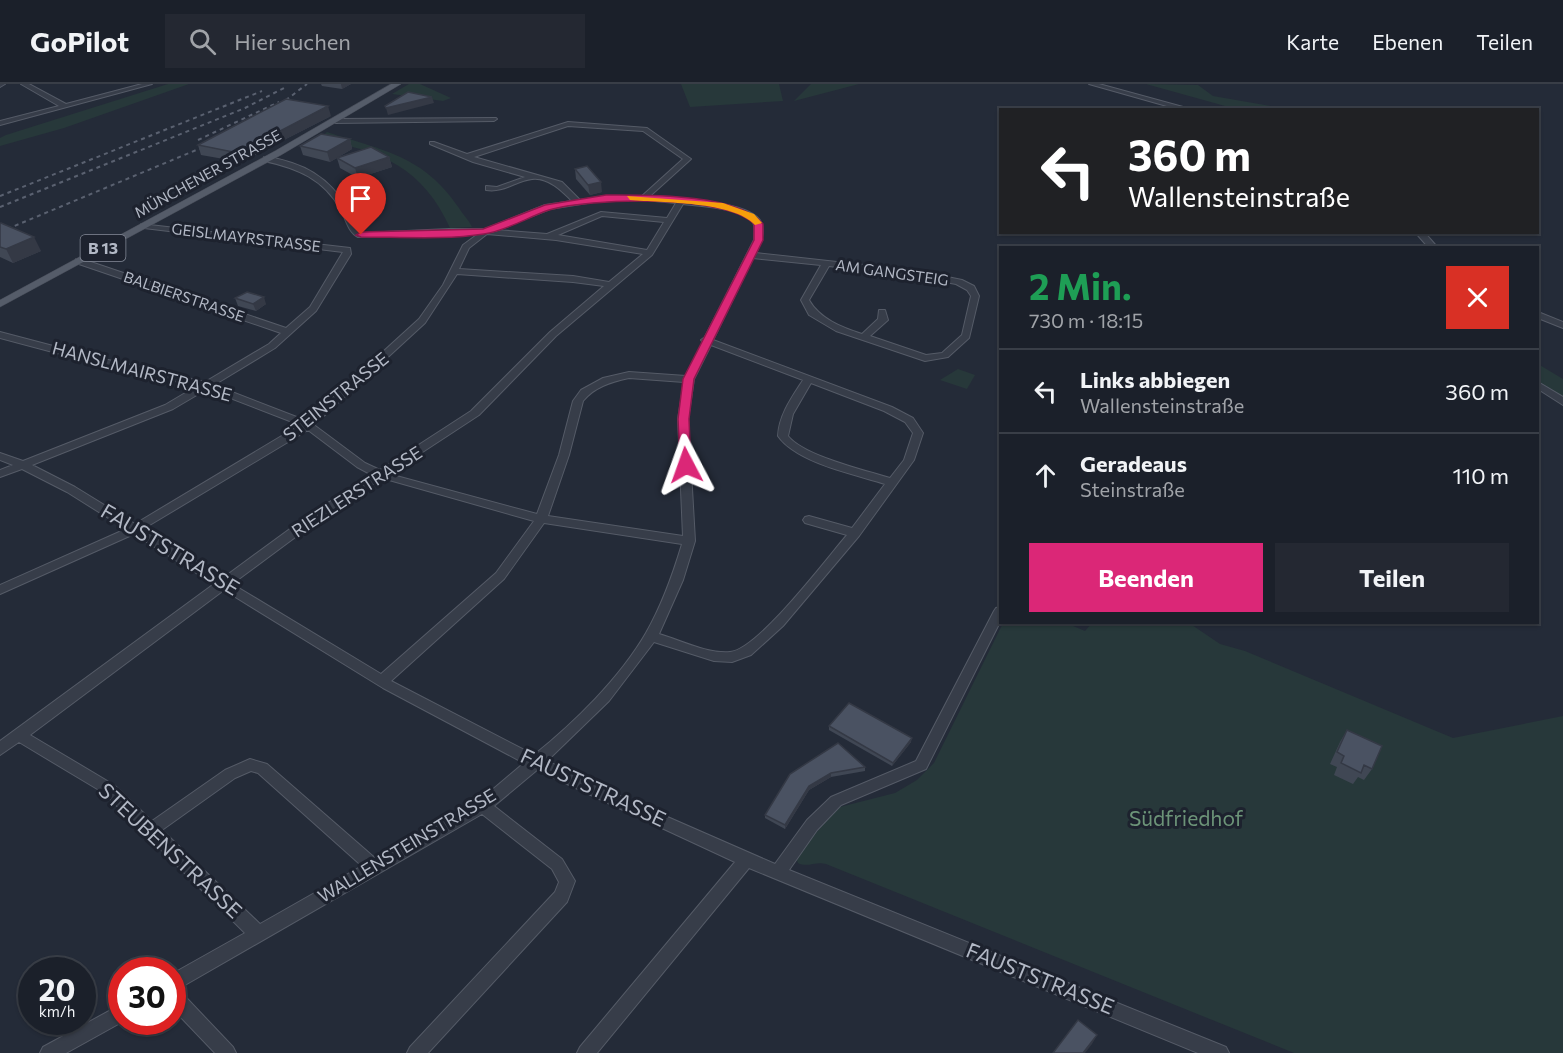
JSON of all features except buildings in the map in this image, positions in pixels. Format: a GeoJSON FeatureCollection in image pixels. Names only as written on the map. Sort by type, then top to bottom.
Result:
{"type":"FeatureCollection","features":[{"type":"Feature","properties":{"kind":"main road","name":"MÜNCHENER STRASSE"},"geometry":{"type":"LineString","coordinates":[[0,304],[267,159],[397,84]]}},
{"type":"Feature","properties":{"kind":"street"},"geometry":{"type":"LineString","coordinates":[[24,84],[65,106]]}},
{"type":"Feature","properties":{"kind":"street"},"geometry":{"type":"LineString","coordinates":[[0,123],[149,84]]}},
{"type":"Feature","properties":{"kind":"street"},"geometry":{"type":"LineString","coordinates":[[1092,84],[1183,108]]}},
{"type":"Feature","properties":{"kind":"street"},"geometry":{"type":"LineString","coordinates":[[335,121],[494,118]]}},
{"type":"Feature","properties":{"kind":"street"},"geometry":{"type":"LineString","coordinates":[[468,156],[562,125],[645,129],[687,159],[644,198]]}},
{"type":"Feature","properties":{"kind":"street"},"geometry":{"type":"LineString","coordinates":[[432,143],[531,177],[559,184],[577,201]]}},
{"type":"Feature","properties":{"kind":"street"},"geometry":{"type":"LineString","coordinates":[[267,159],[299,167],[322,181],[346,207],[355,232],[361,235],[484,232],[550,236],[648,254]]}},
{"type":"Feature","properties":{"kind":"street"},"geometry":{"type":"LineString","coordinates":[[489,188],[498,189],[531,177]]}},
{"type":"Feature","properties":{"kind":"street","name":"WALLENSTEINSTRASSE"},"geometry":{"type":"LineString","coordinates":[[186,976],[483,806],[536,762],[604,697],[651,636],[677,580],[689,541],[683,419],[689,379],[706,340],[751,255],[760,232],[758,224],[751,216],[723,206],[644,198]]}},
{"type":"Feature","properties":{"kind":"street","name":"STEINSTRASSE"},"geometry":{"type":"LineString","coordinates":[[0,590],[135,529],[308,425],[410,334],[434,305],[466,247],[484,232],[527,214],[577,201],[644,198]]}},
{"type":"Feature","properties":{"kind":"street","name":"RIEZLERSTRASSE"},"geometry":{"type":"LineString","coordinates":[[0,749],[313,518],[476,412],[553,334],[648,254],[681,201]]}},
{"type":"Feature","properties":{"kind":"street"},"geometry":{"type":"LineString","coordinates":[[550,236],[601,214],[668,220]]}},
{"type":"Feature","properties":{"kind":"street","name":"GEISLMAYRSTRASSE"},"geometry":{"type":"LineString","coordinates":[[144,226],[347,250],[313,309],[288,332]]}},
{"type":"Feature","properties":{"kind":"street"},"geometry":{"type":"LineString","coordinates":[[1421,234],[1432,246]]}},
{"type":"Feature","properties":{"kind":"street","name":"AM GANGSTEIG"},"geometry":{"type":"LineString","coordinates":[[751,255],[918,274],[959,282],[971,288],[975,296],[966,336],[945,355],[925,358],[862,338],[823,321],[812,313],[805,300],[826,264]]}},
{"type":"Feature","properties":{"kind":"street","name":"BALBIERSTRASSE"},"geometry":{"type":"LineString","coordinates":[[79,261],[288,332]]}},
{"type":"Feature","properties":{"kind":"street"},"geometry":{"type":"LineString","coordinates":[[453,272],[573,279],[611,285]]}},
{"type":"Feature","properties":{"kind":"street"},"geometry":{"type":"LineString","coordinates":[[862,338],[883,320],[882,312]]}},
{"type":"Feature","properties":{"kind":"street"},"geometry":{"type":"LineString","coordinates":[[1539,315],[1563,325]]}},
{"type":"Feature","properties":{"kind":"street"},"geometry":{"type":"LineString","coordinates":[[0,474],[169,407],[209,386],[272,346],[288,332]]}},
{"type":"Feature","properties":{"kind":"street","name":"HANSLMAIRSTRASSE"},"geometry":{"type":"LineString","coordinates":[[0,335],[94,360],[209,386],[308,425],[361,465],[382,475],[495,509],[541,519],[689,541]]}},
{"type":"Feature","properties":{"kind":"street"},"geometry":{"type":"LineString","coordinates":[[651,636],[714,656],[732,657],[746,652],[779,623],[855,533],[909,460],[918,434],[909,420],[888,409],[706,340]]}},
{"type":"Feature","properties":{"kind":"street"},"geometry":{"type":"LineString","coordinates":[[382,681],[500,576],[541,519],[564,455],[578,400],[585,392],[606,380],[629,375],[689,379]]}},
{"type":"Feature","properties":{"kind":"street"},"geometry":{"type":"LineString","coordinates":[[810,378],[790,411],[783,434],[786,441],[807,454],[892,483]]}},
{"type":"Feature","properties":{"kind":"street"},"geometry":{"type":"LineString","coordinates":[[1539,386],[1563,402]]}},
{"type":"Feature","properties":{"kind":"street","name":"FAUSTSTRASSE"},"geometry":{"type":"LineString","coordinates":[[0,456],[23,465],[135,529],[382,681],[536,762],[747,859],[1220,1053]]}},
{"type":"Feature","properties":{"kind":"street"},"geometry":{"type":"LineString","coordinates":[[808,520],[855,533]]}},
{"type":"Feature","properties":{"kind":"street"},"geometry":{"type":"LineString","coordinates":[[778,872],[812,825],[836,801],[921,765],[999,613]]}},
{"type":"Feature","properties":{"kind":"street","name":"STEUBENSTRASSE"},"geometry":{"type":"LineString","coordinates":[[19,735],[109,789],[257,933]]}},
{"type":"Feature","properties":{"kind":"street"},"geometry":{"type":"LineString","coordinates":[[152,829],[230,774],[249,765],[262,768],[374,867]]}},
{"type":"Feature","properties":{"kind":"street"},"geometry":{"type":"LineString","coordinates":[[416,1053],[561,897],[567,881],[557,864],[483,806]]}},
{"type":"Feature","properties":{"kind":"street"},"geometry":{"type":"LineString","coordinates":[[586,1053],[747,859]]}},
{"type":"Feature","properties":{"kind":"street"},"geometry":{"type":"LineString","coordinates":[[186,1010],[227,1053]]}},
{"type":"Feature","properties":{"kind":"street"},"geometry":{"type":"LineString","coordinates":[[49,1053],[108,1020]]}},
{"type":"Feature","properties":{"kind":"green space"},"geometry":{"type":"Polygon","coordinates":[[[168,84],[189,84],[64,128],[0,146],[0,138],[6,135],[168,84]]]}},
{"type":"Feature","properties":{"kind":"green space"},"geometry":{"type":"Polygon","coordinates":[[[409,84],[420,84],[451,98],[443,101],[392,94],[409,84]]]}},
{"type":"Feature","properties":{"kind":"green space"},"geometry":{"type":"Polygon","coordinates":[[[681,84],[779,84],[783,101],[690,107],[681,84]]]}},
{"type":"Feature","properties":{"kind":"green space"},"geometry":{"type":"Polygon","coordinates":[[[811,84],[859,84],[794,101],[811,84]]]}},
{"type":"Feature","properties":{"kind":"green space"},"geometry":{"type":"Polygon","coordinates":[[[1146,84],[1198,85],[1213,96],[1282,108],[1224,108],[1225,106],[1146,84]]]}},
{"type":"Feature","properties":{"kind":"green space"},"geometry":{"type":"Polygon","coordinates":[[[327,132],[384,150],[416,166],[431,176],[445,190],[472,227],[450,228],[427,191],[398,165],[361,149],[318,140],[327,132]]]}},
{"type":"Feature","properties":{"kind":"green space"},"geometry":{"type":"Polygon","coordinates":[[[1539,365],[1563,379],[1563,398],[1539,382],[1539,365]]]}},
{"type":"Feature","properties":{"kind":"green space"},"geometry":{"type":"Polygon","coordinates":[[[958,369],[975,375],[967,389],[940,380],[958,369]]]}},
{"type":"Feature","properties":{"kind":"green space","name":"Südfriedhof"},"geometry":{"type":"Polygon","coordinates":[[[1003,624],[1068,624],[1085,631],[1091,624],[1190,624],[1220,644],[1245,651],[1453,738],[1563,716],[1563,1053],[1294,1053],[826,864],[798,863],[796,858],[836,808],[895,793],[917,780],[934,763],[1003,624]]]}},
{"type":"Feature","properties":{"kind":"railway"},"geometry":{"type":"LineString","coordinates":[[273,110],[307,84]]}},
{"type":"Feature","properties":{"kind":"railway"},"geometry":{"type":"LineString","coordinates":[[0,207],[245,108],[284,88]]}},
{"type":"Feature","properties":{"kind":"railway"},"geometry":{"type":"LineString","coordinates":[[0,196],[262,91]]}},
{"type":"Feature","properties":{"kind":"railway"},"geometry":{"type":"LineString","coordinates":[[198,140],[279,102]]}},
{"type":"Feature","properties":{"kind":"railway"},"geometry":{"type":"LineString","coordinates":[[0,232],[213,143]]}},
{"type":"Feature","properties":{"kind":"slow traffic"},"geometry":{"type":"LineString","coordinates":[[630,198],[723,206],[751,216],[758,223]]}},
{"type":"Feature","properties":{"kind":"route"},"geometry":{"type":"LineString","coordinates":[[361,235],[436,231],[484,232],[548,207],[606,198],[644,198],[723,206],[751,216],[758,224],[760,232],[758,240],[706,340],[689,379],[683,419],[686,465]]}}]}
